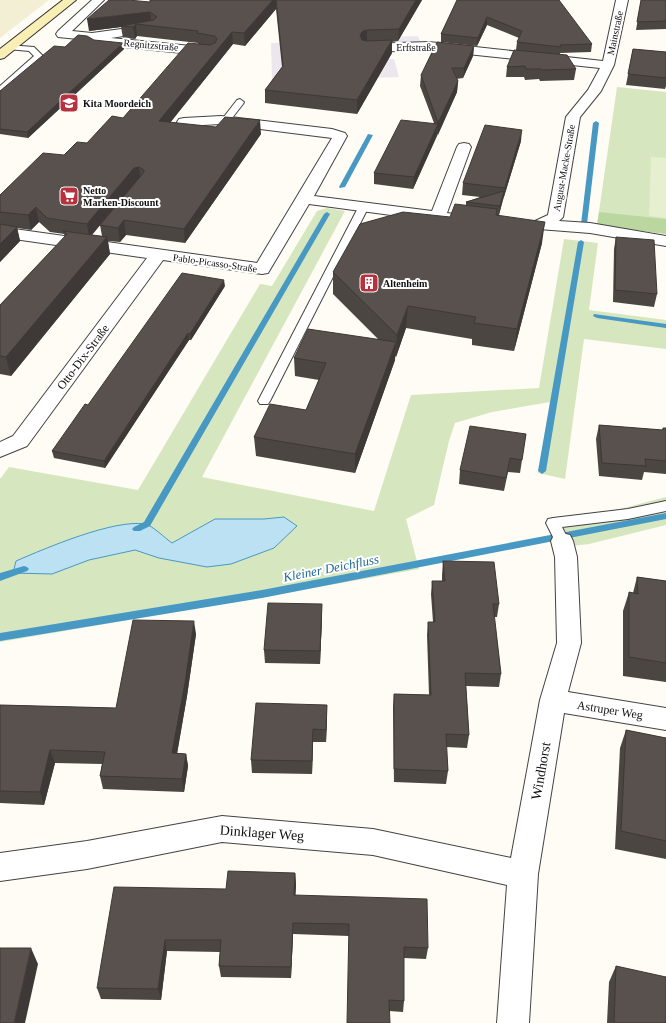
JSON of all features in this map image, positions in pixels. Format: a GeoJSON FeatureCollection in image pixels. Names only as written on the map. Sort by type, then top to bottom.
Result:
{"type":"FeatureCollection","features":[{"type":"Feature","properties":{"kind":"main road"},"geometry":{"type":"LineString","coordinates":[[0,55],[70,0]]}},
{"type":"Feature","properties":{"kind":"street","name":"Regnitzstraße"},"geometry":{"type":"LineString","coordinates":[[98,0],[62,34],[92,37],[151,29]]}},
{"type":"Feature","properties":{"kind":"street","name":"Mainstraße"},"geometry":{"type":"LineString","coordinates":[[608,65],[622,0]]}},
{"type":"Feature","properties":{"kind":"street","name":"Regnitzstraße"},"geometry":{"type":"LineString","coordinates":[[92,37],[95,40],[211,52]]}},
{"type":"Feature","properties":{"kind":"street","name":"Erftstraße"},"geometry":{"type":"LineString","coordinates":[[367,48],[429,46],[608,65]]}},
{"type":"Feature","properties":{"kind":"street","name":"August-Macke-Straße"},"geometry":{"type":"LineString","coordinates":[[541,225],[555,216],[573,117],[594,91],[608,65]]}},
{"type":"Feature","properties":{"kind":"street"},"geometry":{"type":"LineString","coordinates":[[184,122],[226,120],[332,133],[340,136],[304,199],[494,224],[523,227],[541,225],[576,236],[666,241]]}},
{"type":"Feature","properties":{"kind":"street"},"geometry":{"type":"LineString","coordinates":[[438,216],[464,148]]}},
{"type":"Feature","properties":{"kind":"street","name":"Pablo-Picasso-Straße"},"geometry":{"type":"LineString","coordinates":[[0,232],[96,239],[158,255],[262,269],[304,199]]}},
{"type":"Feature","properties":{"kind":"street","name":"Otto-Dix-Straße"},"geometry":{"type":"LineString","coordinates":[[0,450],[20,441],[158,255]]}},
{"type":"Feature","properties":{"kind":"street","name":"Windhorst"},"geometry":{"type":"LineString","coordinates":[[513,1023],[523,874],[553,700],[569,643],[566,557],[558,532]]}},
{"type":"Feature","properties":{"kind":"street","name":"Astruper Weg"},"geometry":{"type":"LineString","coordinates":[[553,700],[666,719]]}},
{"type":"Feature","properties":{"kind":"street","name":"Dinklager Weg"},"geometry":{"type":"LineString","coordinates":[[0,867],[87,855],[222,829],[373,842],[523,874]]}},
{"type":"Feature","properties":{"kind":"lane"},"geometry":{"type":"LineString","coordinates":[[0,90],[39,56],[31,49],[11,47]]}},
{"type":"Feature","properties":{"kind":"lane"},"geometry":{"type":"LineString","coordinates":[[226,120],[240,102]]}},
{"type":"Feature","properties":{"kind":"lane"},"geometry":{"type":"LineString","coordinates":[[264,401],[364,206]]}},
{"type":"Feature","properties":{"kind":"lane"},"geometry":{"type":"LineString","coordinates":[[558,532],[666,506]]}},
{"type":"Feature","properties":{"kind":"shaded area"},"geometry":{"type":"Polygon","coordinates":[[[0,0],[49,0],[0,38],[0,0]]]}},
{"type":"Feature","properties":{"kind":"shaded area"},"geometry":{"type":"Polygon","coordinates":[[[418,36],[421,44],[358,46],[362,60],[394,59],[399,77],[272,81],[271,43],[365,40],[364,38],[418,36]]]}},
{"type":"Feature","properties":{"kind":"green space"},"geometry":{"type":"Polygon","coordinates":[[[617,87],[666,92],[666,234],[597,225],[617,87]]]}},
{"type":"Feature","properties":{"kind":"green space"},"geometry":{"type":"Polygon","coordinates":[[[651,157],[666,158],[666,218],[649,216],[651,157]]]}},
{"type":"Feature","properties":{"kind":"green space"},"geometry":{"type":"Polygon","coordinates":[[[327,208],[345,211],[202,477],[374,511],[411,395],[539,388],[564,239],[598,243],[589,310],[666,320],[666,349],[584,339],[565,479],[538,473],[550,402],[492,412],[455,423],[449,441],[434,505],[406,519],[419,569],[0,642],[0,479],[9,467],[138,490],[260,284],[272,286],[317,211],[327,208]]]}},
{"type":"Feature","properties":{"kind":"green space"},"geometry":{"type":"Polygon","coordinates":[[[599,212],[666,219],[666,234],[597,225],[599,212]]]}},
{"type":"Feature","properties":{"kind":"green space"},"geometry":{"type":"Polygon","coordinates":[[[666,497],[666,525],[589,544],[572,546],[562,524],[666,497]]]}},
{"type":"Feature","properties":{"kind":"water"},"geometry":{"type":"Polygon","coordinates":[[[284,517],[297,526],[274,548],[231,564],[207,567],[159,558],[135,550],[89,560],[52,574],[13,573],[16,561],[80,536],[116,526],[145,524],[155,529],[172,543],[215,519],[264,519],[284,517]]]}},
{"type":"Feature","properties":{"kind":"building"},"geometry":{"type":"Polygon","coordinates":[[[109,0],[150,2],[150,0],[273,0],[244,33],[232,32],[159,121],[216,127],[225,117],[260,120],[184,229],[124,220],[118,228],[100,225],[144,172],[144,170],[139,167],[134,168],[87,224],[47,218],[36,207],[28,215],[0,212],[0,195],[43,153],[64,155],[77,142],[87,143],[112,116],[123,118],[188,43],[210,45],[215,43],[217,39],[215,36],[197,33],[198,31],[136,24],[133,27],[121,26],[154,20],[157,17],[150,12],[87,19],[109,0]]]}},
{"type":"Feature","properties":{"kind":"building"},"geometry":{"type":"Polygon","coordinates":[[[276,0],[416,0],[399,29],[367,30],[363,31],[360,35],[362,40],[367,41],[392,40],[357,100],[265,90],[283,66],[276,0]]]}},
{"type":"Feature","properties":{"kind":"building"},"geometry":{"type":"Polygon","coordinates":[[[457,0],[559,0],[592,44],[560,45],[561,47],[517,42],[522,31],[487,17],[478,38],[441,34],[457,0]]]}},
{"type":"Feature","properties":{"kind":"building"},"geometry":{"type":"Polygon","coordinates":[[[641,0],[666,0],[666,21],[637,22],[641,0]]]}},
{"type":"Feature","properties":{"kind":"building"},"geometry":{"type":"Polygon","coordinates":[[[78,35],[87,36],[94,40],[123,43],[27,132],[0,129],[0,91],[54,46],[65,47],[78,35]]]}},
{"type":"Feature","properties":{"kind":"building"},"geometry":{"type":"Polygon","coordinates":[[[437,42],[474,46],[464,68],[452,68],[458,81],[438,123],[421,75],[437,42]]]}},
{"type":"Feature","properties":{"kind":"building"},"geometry":{"type":"Polygon","coordinates":[[[633,49],[666,52],[666,78],[628,74],[633,49]]]}},
{"type":"Feature","properties":{"kind":"building"},"geometry":{"type":"Polygon","coordinates":[[[514,50],[567,55],[576,69],[542,70],[526,69],[525,66],[507,67],[514,50]]]}},
{"type":"Feature","properties":{"kind":"building"},"geometry":{"type":"Polygon","coordinates":[[[401,120],[438,124],[414,177],[374,173],[401,120]]]}},
{"type":"Feature","properties":{"kind":"building"},"geometry":{"type":"Polygon","coordinates":[[[485,125],[522,130],[505,188],[463,183],[485,125]]]}},
{"type":"Feature","properties":{"kind":"building"},"geometry":{"type":"Polygon","coordinates":[[[504,191],[500,206],[466,202],[504,191]]]}},
{"type":"Feature","properties":{"kind":"building"},"geometry":{"type":"Polygon","coordinates":[[[455,204],[497,209],[496,215],[545,222],[517,329],[474,323],[476,317],[408,306],[397,335],[333,272],[360,224],[403,212],[450,217],[455,204]]]}},
{"type":"Feature","properties":{"kind":"building"},"geometry":{"type":"Polygon","coordinates":[[[0,224],[17,227],[0,244],[0,224]]]}},
{"type":"Feature","properties":{"kind":"building"},"geometry":{"type":"Polygon","coordinates":[[[63,231],[107,237],[6,357],[0,356],[0,305],[67,234],[63,231]]]}},
{"type":"Feature","properties":{"kind":"building"},"geometry":{"type":"Polygon","coordinates":[[[616,237],[654,240],[657,294],[615,290],[616,237]]]}},
{"type":"Feature","properties":{"kind":"building"},"geometry":{"type":"Polygon","coordinates":[[[182,273],[224,280],[190,334],[188,333],[104,461],[52,451],[85,404],[88,405],[182,273]]]}},
{"type":"Feature","properties":{"kind":"building"},"geometry":{"type":"Polygon","coordinates":[[[308,329],[396,342],[355,454],[254,437],[270,404],[306,410],[326,363],[294,358],[308,329]]]}},
{"type":"Feature","properties":{"kind":"building"},"geometry":{"type":"Polygon","coordinates":[[[599,425],[663,430],[663,428],[666,428],[666,461],[645,459],[646,466],[602,463],[599,425]]]}},
{"type":"Feature","properties":{"kind":"building"},"geometry":{"type":"Polygon","coordinates":[[[470,426],[526,434],[522,460],[510,458],[506,478],[460,470],[470,426]]]}},
{"type":"Feature","properties":{"kind":"building"},"geometry":{"type":"Polygon","coordinates":[[[443,561],[494,562],[499,604],[493,604],[501,674],[465,673],[469,735],[446,734],[448,771],[394,769],[394,694],[431,695],[428,622],[435,622],[432,581],[445,581],[443,561]]]}},
{"type":"Feature","properties":{"kind":"building"},"geometry":{"type":"Polygon","coordinates":[[[637,577],[666,581],[666,663],[629,657],[629,592],[638,594],[637,577]]]}},
{"type":"Feature","properties":{"kind":"building"},"geometry":{"type":"Polygon","coordinates":[[[268,603],[322,604],[320,651],[264,650],[268,603]]]}},
{"type":"Feature","properties":{"kind":"building"},"geometry":{"type":"Polygon","coordinates":[[[133,620],[194,621],[185,683],[172,753],[186,754],[182,779],[100,776],[105,752],[50,750],[40,792],[0,791],[0,705],[116,708],[133,620]]]}},
{"type":"Feature","properties":{"kind":"building"},"geometry":{"type":"Polygon","coordinates":[[[256,703],[327,705],[326,730],[313,729],[312,761],[251,760],[256,703]]]}},
{"type":"Feature","properties":{"kind":"building"},"geometry":{"type":"Polygon","coordinates":[[[626,730],[666,738],[666,841],[621,831],[626,730]]]}},
{"type":"Feature","properties":{"kind":"building"},"geometry":{"type":"Polygon","coordinates":[[[228,871],[295,873],[294,895],[427,899],[428,948],[404,947],[404,1001],[389,1000],[390,1023],[347,1023],[349,924],[293,923],[291,967],[219,966],[221,940],[165,940],[158,989],[97,988],[114,887],[226,889],[228,871]]]}},
{"type":"Feature","properties":{"kind":"building"},"geometry":{"type":"Polygon","coordinates":[[[0,948],[31,948],[14,1023],[0,1023],[0,948]]]}},
{"type":"Feature","properties":{"kind":"building"},"geometry":{"type":"Polygon","coordinates":[[[616,966],[666,977],[666,1023],[614,1023],[616,966]]]}},
{"type":"Feature","properties":{"kind":"waterway"},"geometry":{"type":"LineString","coordinates":[[584,224],[596,123]]}},
{"type":"Feature","properties":{"kind":"waterway"},"geometry":{"type":"LineString","coordinates":[[342,187],[370,135]]}},
{"type":"Feature","properties":{"kind":"waterway"},"geometry":{"type":"LineString","coordinates":[[137,529],[147,524],[327,214]]}},
{"type":"Feature","properties":{"kind":"waterway"},"geometry":{"type":"LineString","coordinates":[[542,471],[581,242]]}},
{"type":"Feature","properties":{"kind":"waterway"},"geometry":{"type":"LineString","coordinates":[[597,316],[666,326]]}},
{"type":"Feature","properties":{"kind":"waterway","name":"Kleiner Deichfluss"},"geometry":{"type":"LineString","coordinates":[[0,637],[262,594],[666,516]]}},
{"type":"Feature","properties":{"kind":"waterway"},"geometry":{"type":"LineString","coordinates":[[0,577],[24,569]]}},
{"type":"Feature","properties":{"kind":"place","name":"Kita Moordeich"},"geometry":{"type":"Point","coordinates":[69,103]}},
{"type":"Feature","properties":{"kind":"place","name":"Netto Marken-Discount"},"geometry":{"type":"Point","coordinates":[69,196]}},
{"type":"Feature","properties":{"kind":"place","name":"Altenheim"},"geometry":{"type":"Point","coordinates":[369,283]}}]}
